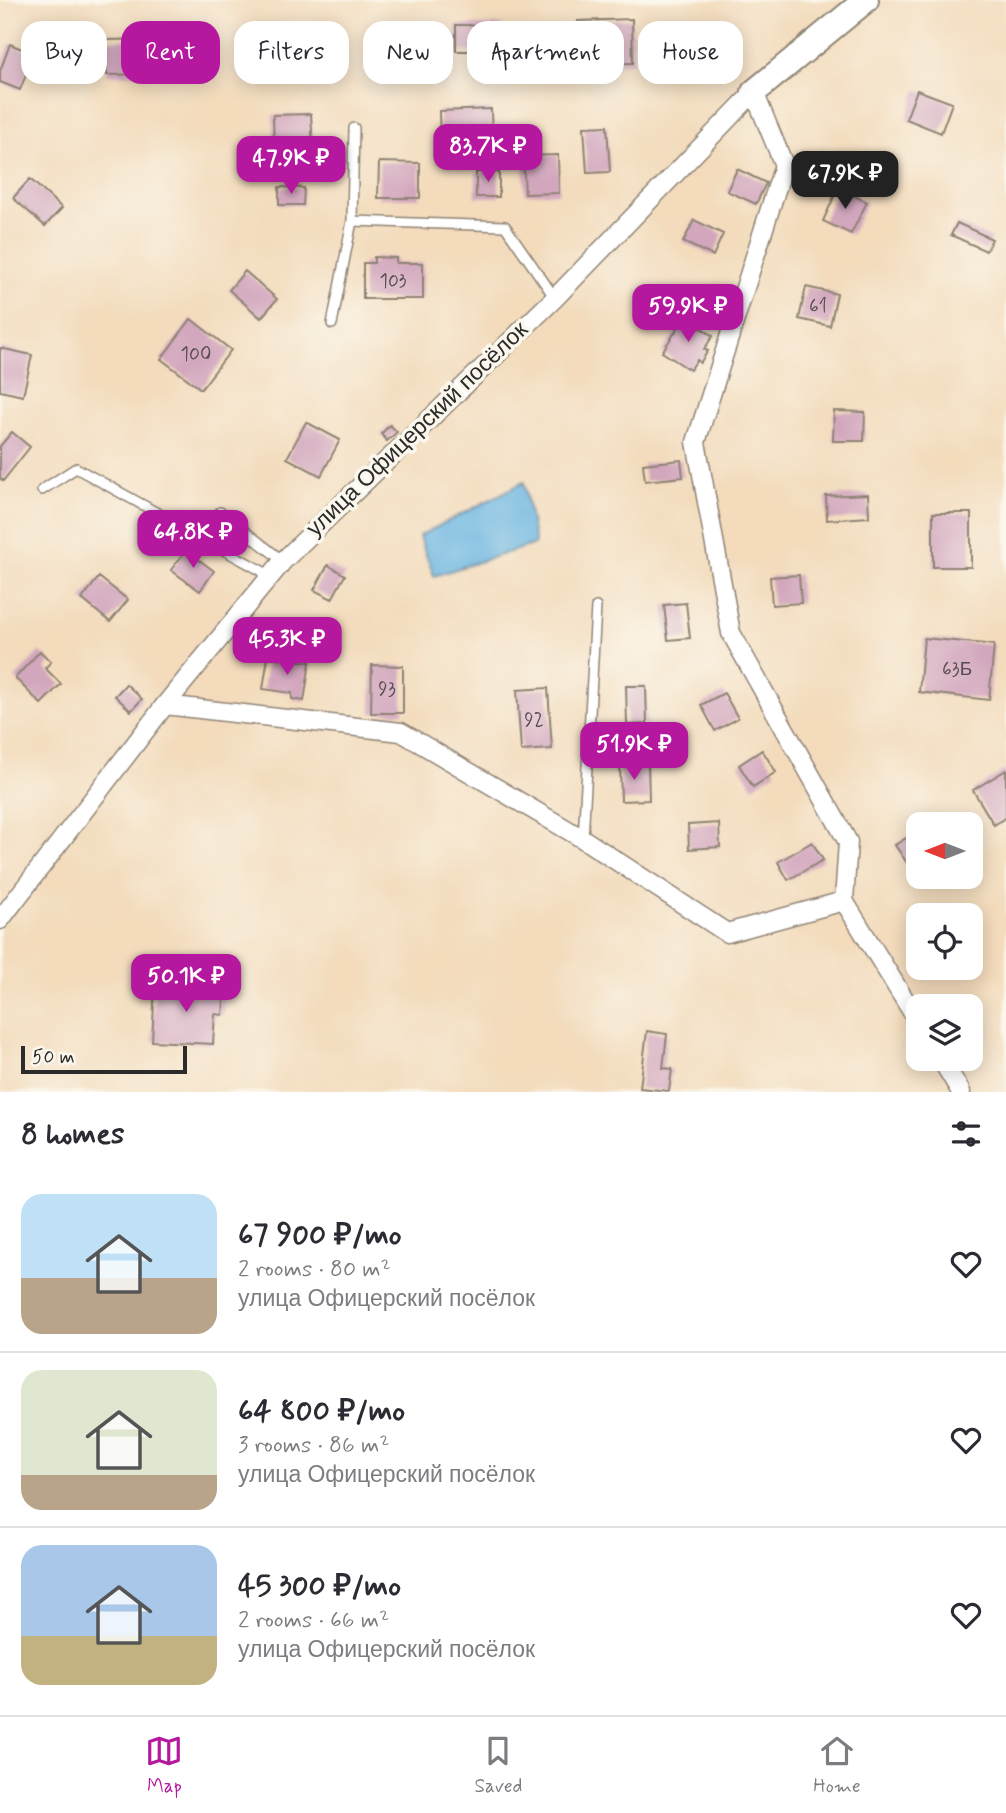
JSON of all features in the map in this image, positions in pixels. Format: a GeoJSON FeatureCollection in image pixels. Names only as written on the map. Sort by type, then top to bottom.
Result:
{"type":"FeatureCollection","features":[{"type":"Feature","properties":{"kind":"street","name":"улица Офицерский посёлок"},"geometry":{"type":"LineString","coordinates":[[0,920],[165,705],[283,561],[555,298],[754,92],[858,2]]}},
{"type":"Feature","properties":{"kind":"street"},"geometry":{"type":"LineString","coordinates":[[754,92],[783,165],[696,442],[731,633],[848,842],[844,901],[906,1002]]}},
{"type":"Feature","properties":{"kind":"street"},"geometry":{"type":"LineString","coordinates":[[165,705],[401,732],[583,839],[727,933],[844,901]]}},
{"type":"Feature","properties":{"kind":"street"},"geometry":{"type":"LineString","coordinates":[[948,1071],[961,1092]]}},
{"type":"Feature","properties":{"kind":"lane"},"geometry":{"type":"LineString","coordinates":[[332,324],[352,220],[354,128]]}},
{"type":"Feature","properties":{"kind":"lane"},"geometry":{"type":"LineString","coordinates":[[352,220],[505,226],[555,298]]}},
{"type":"Feature","properties":{"kind":"lane"},"geometry":{"type":"LineString","coordinates":[[42,490],[76,468],[271,576]]}},
{"type":"Feature","properties":{"kind":"lane"},"geometry":{"type":"LineString","coordinates":[[220,512],[283,561]]}},
{"type":"Feature","properties":{"kind":"lane"},"geometry":{"type":"LineString","coordinates":[[583,839],[596,607]]}},
{"type":"Feature","properties":{"kind":"water"},"geometry":{"type":"Polygon","coordinates":[[[524,482],[535,544],[434,576],[419,536],[524,482]]]}},
{"type":"Feature","properties":{"kind":"building"},"geometry":{"type":"Polygon","coordinates":[[[632,19],[633,63],[624,63],[624,21],[578,21],[632,19]]]}},
{"type":"Feature","properties":{"kind":"building"},"geometry":{"type":"Polygon","coordinates":[[[456,25],[467,25],[467,51],[456,51],[456,25]]]}},
{"type":"Feature","properties":{"kind":"building"},"geometry":{"type":"Polygon","coordinates":[[[107,40],[121,40],[121,75],[107,75],[107,40]]]}},
{"type":"Feature","properties":{"kind":"building"},"geometry":{"type":"Polygon","coordinates":[[[10,44],[21,49],[22,84],[20,90],[0,82],[0,71],[10,44]]]}},
{"type":"Feature","properties":{"kind":"building"},"geometry":{"type":"Polygon","coordinates":[[[917,90],[952,103],[941,133],[906,119],[917,90]]]}},
{"type":"Feature","properties":{"kind":"building"},"geometry":{"type":"Polygon","coordinates":[[[491,109],[492,143],[440,145],[439,111],[491,109]]]}},
{"type":"Feature","properties":{"kind":"building"},"geometry":{"type":"Polygon","coordinates":[[[311,114],[313,148],[274,149],[273,115],[311,114]]]}},
{"type":"Feature","properties":{"kind":"building"},"geometry":{"type":"Polygon","coordinates":[[[607,126],[610,172],[587,173],[584,127],[607,126]]]}},
{"type":"Feature","properties":{"kind":"building"},"geometry":{"type":"Polygon","coordinates":[[[558,155],[559,193],[525,194],[523,156],[558,155]]]}},
{"type":"Feature","properties":{"kind":"building"},"geometry":{"type":"Polygon","coordinates":[[[379,162],[420,163],[420,198],[378,198],[379,162]]]}},
{"type":"Feature","properties":{"kind":"building"},"geometry":{"type":"Polygon","coordinates":[[[737,169],[766,183],[756,204],[727,191],[737,169]]]}},
{"type":"Feature","properties":{"kind":"building"},"geometry":{"type":"Polygon","coordinates":[[[476,172],[499,172],[499,197],[476,197],[476,172]]]}},
{"type":"Feature","properties":{"kind":"building"},"geometry":{"type":"Polygon","coordinates":[[[30,179],[62,208],[45,226],[13,198],[30,179]]]}},
{"type":"Feature","properties":{"kind":"building"},"geometry":{"type":"Polygon","coordinates":[[[279,187],[304,188],[303,205],[279,205],[279,187]]]}},
{"type":"Feature","properties":{"kind":"building"},"geometry":{"type":"Polygon","coordinates":[[[838,188],[867,202],[851,234],[823,221],[838,188]]]}},
{"type":"Feature","properties":{"kind":"building"},"geometry":{"type":"Polygon","coordinates":[[[694,220],[723,234],[713,256],[683,242],[694,220]]]}},
{"type":"Feature","properties":{"kind":"building"},"geometry":{"type":"Polygon","coordinates":[[[957,223],[992,239],[986,251],[951,235],[957,223]]]}},
{"type":"Feature","properties":{"kind":"building"},"geometry":{"type":"Polygon","coordinates":[[[374,257],[396,258],[396,263],[423,263],[423,299],[363,299],[363,263],[374,263],[374,257]]]}},
{"type":"Feature","properties":{"kind":"building"},"geometry":{"type":"Polygon","coordinates":[[[245,271],[277,299],[261,318],[229,290],[245,271]]]}},
{"type":"Feature","properties":{"kind":"building"},"geometry":{"type":"Polygon","coordinates":[[[806,287],[837,294],[830,326],[799,319],[806,287]]]}},
{"type":"Feature","properties":{"kind":"building"},"geometry":{"type":"Polygon","coordinates":[[[685,317],[713,336],[704,349],[708,351],[700,363],[697,360],[690,370],[662,352],[685,317]]]}},
{"type":"Feature","properties":{"kind":"building"},"geometry":{"type":"Polygon","coordinates":[[[191,319],[231,350],[201,389],[161,359],[191,319]]]}},
{"type":"Feature","properties":{"kind":"building"},"geometry":{"type":"Polygon","coordinates":[[[0,348],[32,355],[23,396],[0,391],[0,348]]]}},
{"type":"Feature","properties":{"kind":"building"},"geometry":{"type":"Polygon","coordinates":[[[834,411],[865,412],[864,441],[833,441],[834,411]]]}},
{"type":"Feature","properties":{"kind":"building"},"geometry":{"type":"Polygon","coordinates":[[[306,422],[340,440],[321,476],[287,458],[306,422]]]}},
{"type":"Feature","properties":{"kind":"building"},"geometry":{"type":"Polygon","coordinates":[[[390,425],[397,432],[387,441],[381,434],[390,425]]]}},
{"type":"Feature","properties":{"kind":"building"},"geometry":{"type":"Polygon","coordinates":[[[12,432],[30,447],[3,481],[0,478],[0,446],[12,432]]]}},
{"type":"Feature","properties":{"kind":"building"},"geometry":{"type":"Polygon","coordinates":[[[681,460],[683,477],[645,481],[643,464],[681,460]]]}},
{"type":"Feature","properties":{"kind":"building"},"geometry":{"type":"Polygon","coordinates":[[[868,494],[869,517],[827,520],[826,496],[868,494]]]}},
{"type":"Feature","properties":{"kind":"building"},"geometry":{"type":"Polygon","coordinates":[[[933,513],[971,513],[971,567],[933,567],[933,513]]]}},
{"type":"Feature","properties":{"kind":"building"},"geometry":{"type":"Polygon","coordinates":[[[186,550],[214,571],[200,591],[171,570],[186,550]]]}},
{"type":"Feature","properties":{"kind":"building"},"geometry":{"type":"Polygon","coordinates":[[[328,565],[345,575],[332,599],[314,590],[328,565]]]}},
{"type":"Feature","properties":{"kind":"building"},"geometry":{"type":"Polygon","coordinates":[[[799,575],[801,603],[772,605],[770,577],[799,575]]]}},
{"type":"Feature","properties":{"kind":"building"},"geometry":{"type":"Polygon","coordinates":[[[99,577],[128,600],[110,622],[82,599],[99,577]]]}},
{"type":"Feature","properties":{"kind":"building"},"geometry":{"type":"Polygon","coordinates":[[[686,603],[690,638],[668,640],[664,605],[686,603]]]}},
{"type":"Feature","properties":{"kind":"building"},"geometry":{"type":"Polygon","coordinates":[[[924,638],[994,645],[989,700],[919,692],[924,638]]]}},
{"type":"Feature","properties":{"kind":"building"},"geometry":{"type":"Polygon","coordinates":[[[40,651],[51,662],[45,668],[61,684],[41,704],[15,678],[40,651]]]}},
{"type":"Feature","properties":{"kind":"building"},"geometry":{"type":"Polygon","coordinates":[[[268,657],[310,662],[304,701],[292,699],[292,693],[263,689],[268,657]]]}},
{"type":"Feature","properties":{"kind":"building"},"geometry":{"type":"Polygon","coordinates":[[[372,665],[403,666],[403,713],[371,713],[372,665]]]}},
{"type":"Feature","properties":{"kind":"building"},"geometry":{"type":"Polygon","coordinates":[[[126,684],[142,699],[131,711],[115,696],[126,684]]]}},
{"type":"Feature","properties":{"kind":"building"},"geometry":{"type":"Polygon","coordinates":[[[626,686],[646,686],[647,724],[627,725],[626,686]]]}},
{"type":"Feature","properties":{"kind":"building"},"geometry":{"type":"Polygon","coordinates":[[[548,688],[552,749],[521,751],[517,690],[548,688]]]}},
{"type":"Feature","properties":{"kind":"building"},"geometry":{"type":"Polygon","coordinates":[[[724,693],[738,718],[715,731],[701,705],[724,693]]]}},
{"type":"Feature","properties":{"kind":"building"},"geometry":{"type":"Polygon","coordinates":[[[762,750],[776,772],[753,787],[739,765],[762,750]]]}},
{"type":"Feature","properties":{"kind":"building"},"geometry":{"type":"Polygon","coordinates":[[[648,762],[649,800],[621,801],[620,763],[648,762]]]}},
{"type":"Feature","properties":{"kind":"building"},"geometry":{"type":"Polygon","coordinates":[[[1006,770],[1006,817],[994,825],[973,790],[1006,770]]]}},
{"type":"Feature","properties":{"kind":"building"},"geometry":{"type":"Polygon","coordinates":[[[719,823],[720,847],[689,849],[688,825],[719,823]]]}},
{"type":"Feature","properties":{"kind":"building"},"geometry":{"type":"Polygon","coordinates":[[[906,838],[906,862],[895,845],[906,838]]]}},
{"type":"Feature","properties":{"kind":"building"},"geometry":{"type":"Polygon","coordinates":[[[812,842],[823,860],[788,880],[778,862],[812,842]]]}},
{"type":"Feature","properties":{"kind":"building"},"geometry":{"type":"Polygon","coordinates":[[[155,985],[225,989],[223,1015],[215,1014],[213,1044],[152,1041],[155,985]]]}},
{"type":"Feature","properties":{"kind":"building"},"geometry":{"type":"Polygon","coordinates":[[[647,1031],[667,1034],[663,1068],[672,1069],[669,1091],[640,1088],[647,1031]]]}}]}
